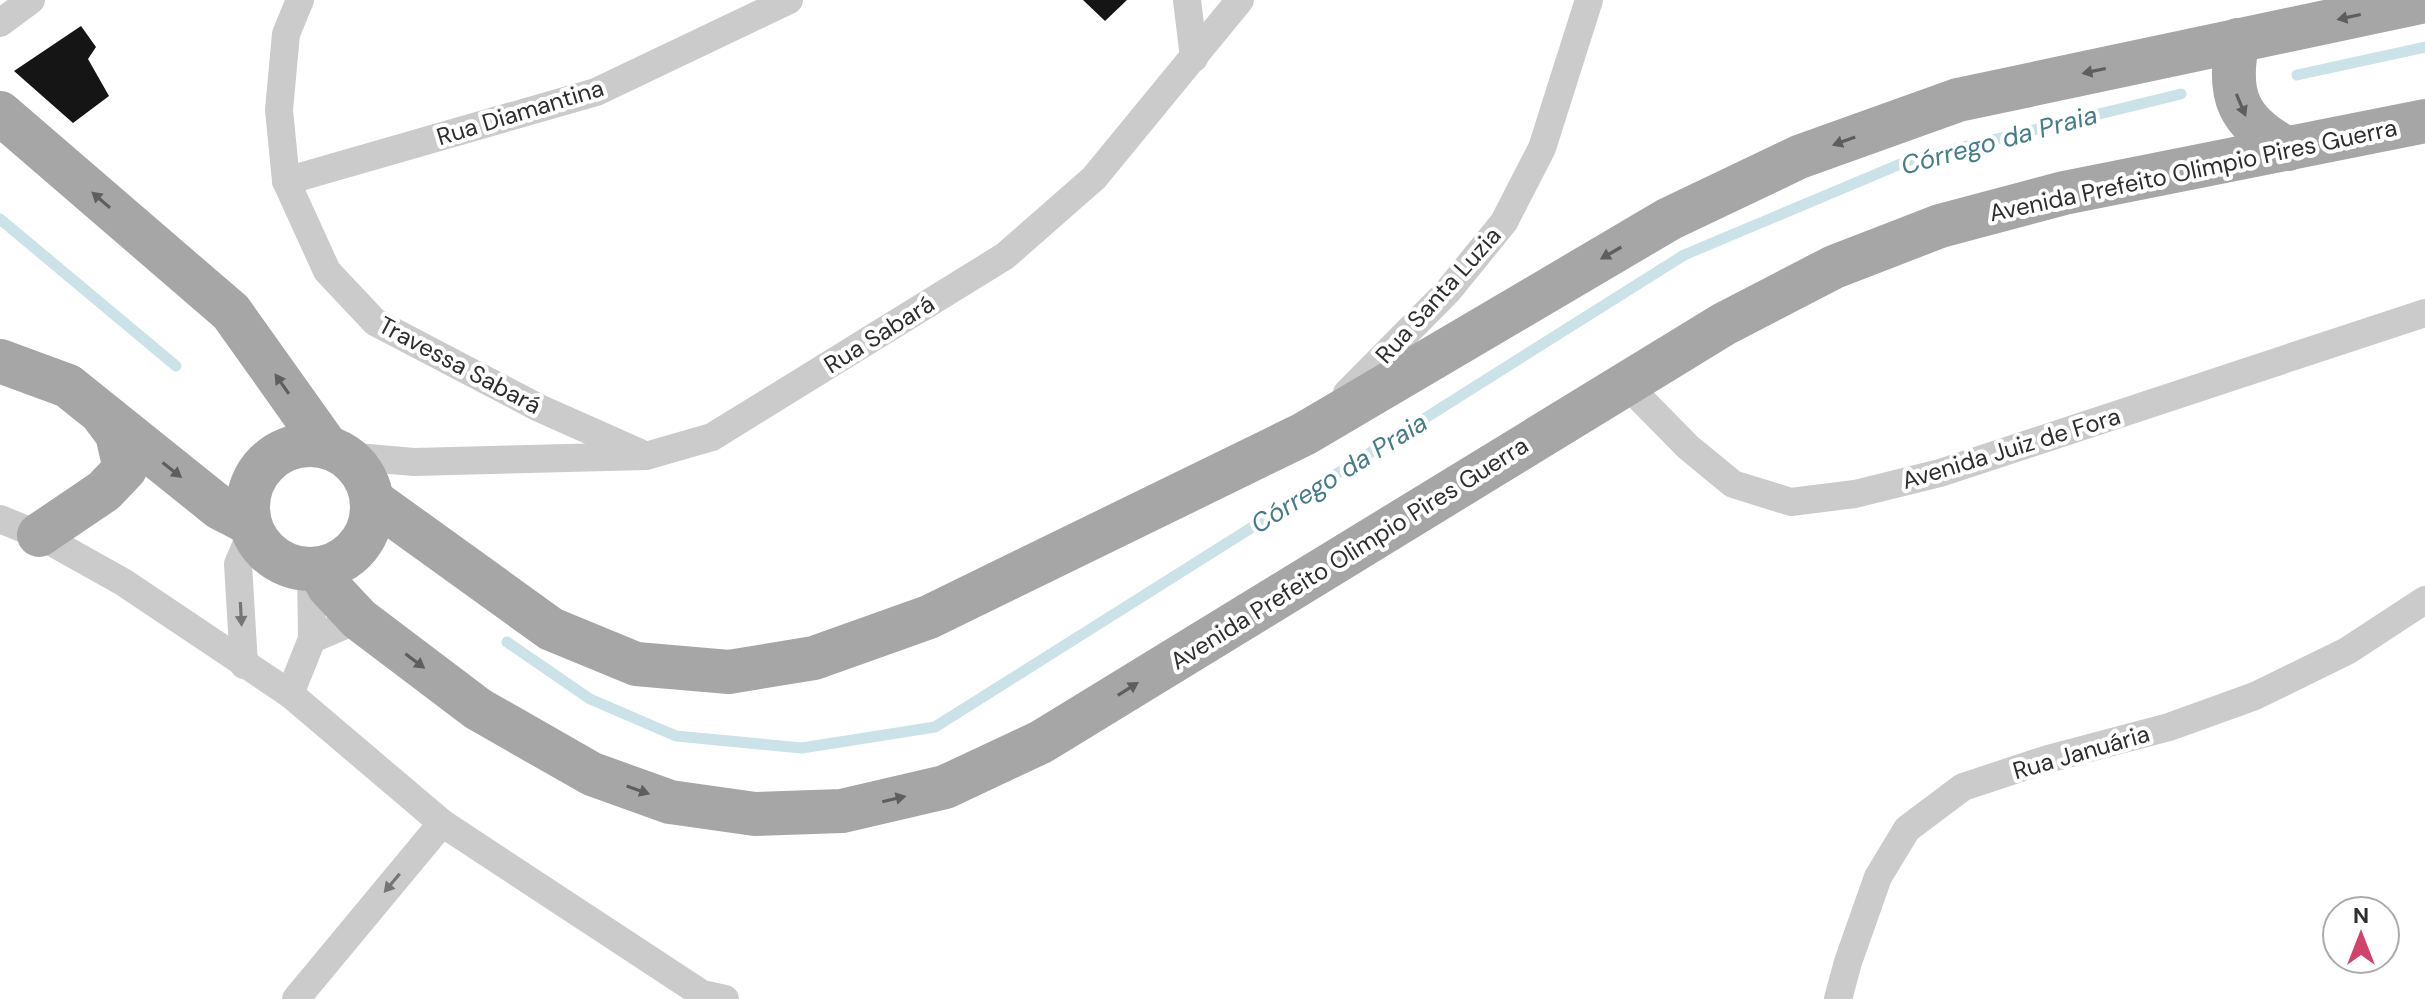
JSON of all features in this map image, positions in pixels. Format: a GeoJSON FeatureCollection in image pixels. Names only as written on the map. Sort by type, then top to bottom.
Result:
{"type":"FeatureCollection","features":[{"type":"Feature","properties":{"kind":"main road"},"geometry":{"type":"LineString","coordinates":[[0,113],[231,312],[353,473],[371,520],[365,537],[353,552],[337,564],[315,569],[298,569],[278,561],[262,548],[250,527],[247,505],[251,486],[260,470],[273,456],[299,446],[353,473],[551,629],[636,664],[729,672],[814,658],[929,617],[1304,434],[1669,219],[1799,157],[1958,100],[2423,3]]}},
{"type":"Feature","properties":{"kind":"main road"},"geometry":{"type":"LineString","coordinates":[[2238,40],[2232,79],[2237,101],[2247,120],[2267,138],[2288,149]]}},
{"type":"Feature","properties":{"kind":"main road","name":"Avenida Prefeito Olimpio Pires Guerra"},"geometry":{"type":"LineString","coordinates":[[315,569],[359,619],[478,709],[592,774],[670,802],[755,814],[842,811],[945,787],[1041,742],[1625,383],[1724,324],[1834,267],[1940,226],[2064,193],[2425,121]]}},
{"type":"Feature","properties":{"kind":"main road"},"geometry":{"type":"LineString","coordinates":[[0,361],[68,386],[220,508],[250,527]]}},
{"type":"Feature","properties":{"kind":"main road"},"geometry":{"type":"LineString","coordinates":[[39,535],[104,491],[125,469],[117,434],[101,413]]}},
{"type":"Feature","properties":{"kind":"street"},"geometry":{"type":"LineString","coordinates":[[0,23],[31,0]]}},
{"type":"Feature","properties":{"kind":"street","name":"Travessa Sabará"},"geometry":{"type":"LineString","coordinates":[[300,0],[286,34],[279,110],[286,181],[327,271],[375,322],[539,408],[646,456]]}},
{"type":"Feature","properties":{"kind":"street","name":"Rua Diamantina"},"geometry":{"type":"LineString","coordinates":[[286,181],[596,92],[789,0]]}},
{"type":"Feature","properties":{"kind":"street"},"geometry":{"type":"LineString","coordinates":[[1187,0],[1194,58]]}},
{"type":"Feature","properties":{"kind":"street","name":"Rua Sabará"},"geometry":{"type":"LineString","coordinates":[[353,473],[414,462],[646,456],[712,437],[1005,256],[1094,178],[1240,0]]}},
{"type":"Feature","properties":{"kind":"street","name":"Rua Santa Luzia"},"geometry":{"type":"LineString","coordinates":[[1304,434],[1448,291],[1504,222],[1542,148],[1589,0]]}},
{"type":"Feature","properties":{"kind":"street","name":"Avenida Juiz de Fora"},"geometry":{"type":"LineString","coordinates":[[1625,383],[1688,447],[1733,484],[1791,502],[1855,494],[1940,473],[2425,313]]}},
{"type":"Feature","properties":{"kind":"street"},"geometry":{"type":"LineString","coordinates":[[353,473],[393,478],[414,462]]}},
{"type":"Feature","properties":{"kind":"street"},"geometry":{"type":"LineString","coordinates":[[0,519],[39,535],[123,582],[290,694],[442,823],[709,997]]}},
{"type":"Feature","properties":{"kind":"street"},"geometry":{"type":"LineString","coordinates":[[244,665],[238,564],[250,527]]}},
{"type":"Feature","properties":{"kind":"street"},"geometry":{"type":"LineString","coordinates":[[290,694],[312,639],[315,569]]}},
{"type":"Feature","properties":{"kind":"street","name":"Rua Januária"},"geometry":{"type":"LineString","coordinates":[[1838,999],[1878,877],[1907,829],[1963,787],[2048,759],[2169,727],[2255,696],[2347,651],[2425,600]]}},
{"type":"Feature","properties":{"kind":"street"},"geometry":{"type":"LineString","coordinates":[[312,639],[359,619]]}},
{"type":"Feature","properties":{"kind":"street"},"geometry":{"type":"LineString","coordinates":[[296,999],[442,823]]}},
{"type":"Feature","properties":{"kind":"building"},"geometry":{"type":"Polygon","coordinates":[[[1083,0],[1127,0],[1105,21],[1083,0]]]}},
{"type":"Feature","properties":{"kind":"building"},"geometry":{"type":"Polygon","coordinates":[[[81,26],[96,47],[88,59],[109,96],[73,123],[14,71],[81,26]]]}},
{"type":"Feature","properties":{"kind":"waterway","name":"Córrego da Praia"},"geometry":{"type":"LineString","coordinates":[[2297,75],[2425,47]]}},
{"type":"Feature","properties":{"kind":"waterway","name":"Córrego da Praia"},"geometry":{"type":"LineString","coordinates":[[507,642],[590,699],[676,736],[802,748],[935,727],[1684,255],[1910,160],[2181,94]]}},
{"type":"Feature","properties":{"kind":"waterway","name":"Córrego da Praia"},"geometry":{"type":"LineString","coordinates":[[0,219],[176,366]]}}]}
